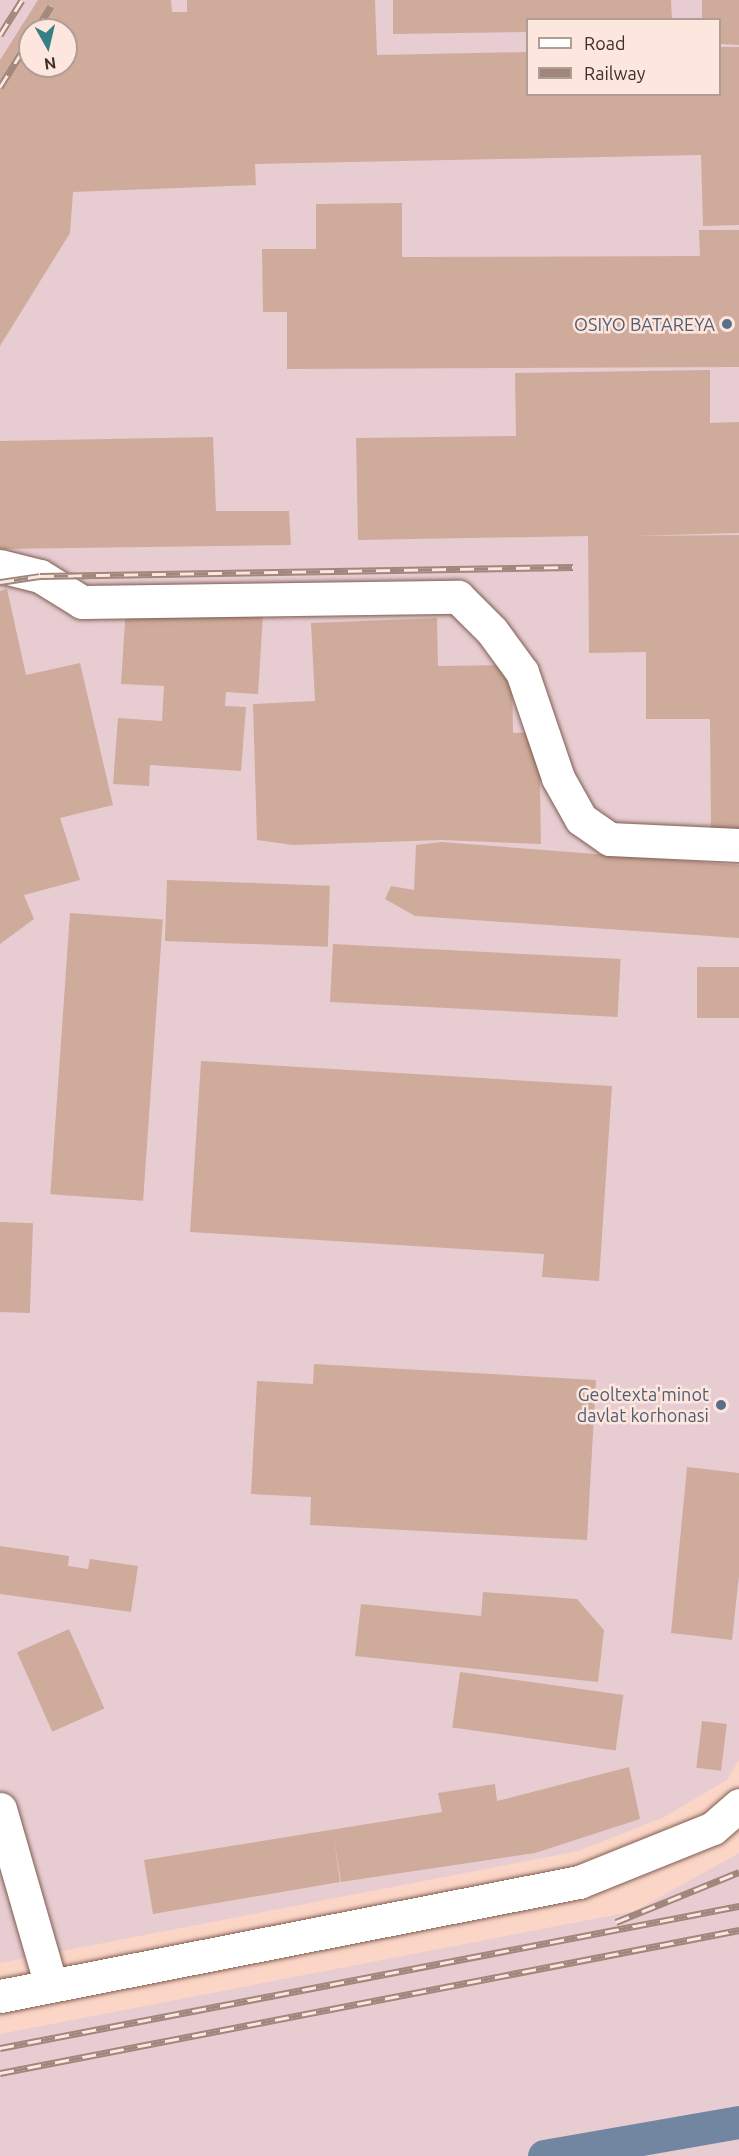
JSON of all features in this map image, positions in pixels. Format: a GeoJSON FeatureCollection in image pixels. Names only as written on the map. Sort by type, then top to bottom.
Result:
{"type":"FeatureCollection","features":[{"type":"Feature","properties":{"kind":"street"},"geometry":{"type":"LineString","coordinates":[[0,566],[40,576],[82,602],[458,597],[492,631],[522,672],[558,778],[581,819],[610,839],[739,845]]}},
{"type":"Feature","properties":{"kind":"street"},"geometry":{"type":"LineString","coordinates":[[0,1996],[579,1882],[713,1828],[739,1805]]}},
{"type":"Feature","properties":{"kind":"street"},"geometry":{"type":"LineString","coordinates":[[0,1809],[51,1986]]}},
{"type":"Feature","properties":{"kind":"shaded area"},"geometry":{"type":"Polygon","coordinates":[[[0,0],[739,0],[739,1760],[727,1780],[662,1818],[578,1851],[0,1963],[0,0]]]}},
{"type":"Feature","properties":{"kind":"shaded area"},"geometry":{"type":"Polygon","coordinates":[[[739,1853],[739,2156],[0,2156],[0,2034],[635,1911],[739,1853]]]}},
{"type":"Feature","properties":{"kind":"building"},"geometry":{"type":"Polygon","coordinates":[[[38,0],[171,0],[172,12],[187,12],[187,0],[375,0],[377,55],[526,52],[526,96],[721,96],[721,47],[739,47],[739,225],[703,226],[701,155],[255,164],[256,185],[73,192],[70,233],[0,346],[0,60],[18,32],[18,78],[78,78],[78,18],[27,18],[38,0]]]}},
{"type":"Feature","properties":{"kind":"building"},"geometry":{"type":"Polygon","coordinates":[[[393,0],[671,0],[672,18],[526,18],[526,32],[393,34],[393,0]]]}},
{"type":"Feature","properties":{"kind":"building"},"geometry":{"type":"Polygon","coordinates":[[[702,0],[739,0],[739,45],[721,44],[721,18],[702,18],[702,0]]]}},
{"type":"Feature","properties":{"kind":"building"},"geometry":{"type":"Polygon","coordinates":[[[402,203],[402,257],[700,256],[699,230],[739,230],[739,367],[287,369],[287,312],[263,312],[262,249],[316,249],[316,204],[402,203]]]}},
{"type":"Feature","properties":{"kind":"building"},"geometry":{"type":"Polygon","coordinates":[[[710,370],[710,423],[739,422],[739,533],[634,536],[739,535],[739,830],[711,830],[710,719],[646,719],[646,652],[589,653],[588,536],[358,540],[356,438],[516,436],[515,373],[710,370]]]}},
{"type":"Feature","properties":{"kind":"building"},"geometry":{"type":"Polygon","coordinates":[[[213,437],[216,511],[289,511],[291,545],[0,549],[0,441],[213,437]]]}},
{"type":"Feature","properties":{"kind":"building"},"geometry":{"type":"Polygon","coordinates":[[[7,589],[26,675],[80,663],[113,805],[60,818],[80,880],[24,895],[34,919],[0,944],[0,591],[7,589]]]}},
{"type":"Feature","properties":{"kind":"building"},"geometry":{"type":"Polygon","coordinates":[[[126,606],[263,615],[258,694],[226,692],[225,706],[246,707],[241,771],[150,765],[149,786],[113,784],[118,718],[162,721],[164,686],[121,684],[126,606]]]}},
{"type":"Feature","properties":{"kind":"building"},"geometry":{"type":"Polygon","coordinates":[[[437,618],[438,666],[512,665],[513,733],[539,732],[541,844],[442,840],[293,845],[257,840],[253,704],[315,701],[311,623],[437,618]]]}},
{"type":"Feature","properties":{"kind":"building"},"geometry":{"type":"Polygon","coordinates":[[[441,842],[739,865],[739,938],[415,916],[385,899],[391,886],[414,890],[416,845],[441,842]]]}},
{"type":"Feature","properties":{"kind":"building"},"geometry":{"type":"Polygon","coordinates":[[[167,880],[330,886],[328,947],[165,941],[167,880]]]}},
{"type":"Feature","properties":{"kind":"building"},"geometry":{"type":"Polygon","coordinates":[[[70,913],[163,919],[143,1201],[50,1194],[70,913]]]}},
{"type":"Feature","properties":{"kind":"building"},"geometry":{"type":"Polygon","coordinates":[[[333,944],[621,959],[618,1017],[330,1002],[333,944]]]}},
{"type":"Feature","properties":{"kind":"building"},"geometry":{"type":"Polygon","coordinates":[[[697,967],[739,967],[739,1018],[697,1018],[697,967]]]}},
{"type":"Feature","properties":{"kind":"building"},"geometry":{"type":"Polygon","coordinates":[[[201,1061],[612,1086],[599,1281],[542,1277],[544,1254],[190,1232],[201,1061]]]}},
{"type":"Feature","properties":{"kind":"building"},"geometry":{"type":"Polygon","coordinates":[[[0,1222],[33,1223],[30,1313],[0,1312],[0,1222]]]}},
{"type":"Feature","properties":{"kind":"building"},"geometry":{"type":"Polygon","coordinates":[[[314,1364],[596,1380],[587,1540],[310,1525],[311,1497],[251,1494],[257,1381],[313,1384],[314,1364]]]}},
{"type":"Feature","properties":{"kind":"building"},"geometry":{"type":"Polygon","coordinates":[[[687,1467],[739,1473],[739,1575],[732,1640],[671,1633],[687,1467]]]}},
{"type":"Feature","properties":{"kind":"building"},"geometry":{"type":"Polygon","coordinates":[[[0,1546],[69,1556],[68,1566],[88,1569],[90,1559],[138,1566],[131,1612],[0,1594],[0,1546]]]}},
{"type":"Feature","properties":{"kind":"building"},"geometry":{"type":"Polygon","coordinates":[[[483,1592],[577,1599],[604,1630],[598,1682],[355,1656],[361,1604],[481,1616],[483,1592]]]}},
{"type":"Feature","properties":{"kind":"building"},"geometry":{"type":"Polygon","coordinates":[[[69,1629],[104,1708],[52,1732],[17,1652],[69,1629]]]}},
{"type":"Feature","properties":{"kind":"building"},"geometry":{"type":"Polygon","coordinates":[[[460,1672],[623,1695],[616,1750],[452,1727],[460,1672]]]}},
{"type":"Feature","properties":{"kind":"building"},"geometry":{"type":"Polygon","coordinates":[[[702,1721],[727,1724],[721,1771],[696,1768],[702,1721]]]}},
{"type":"Feature","properties":{"kind":"building"},"geometry":{"type":"Polygon","coordinates":[[[629,1767],[640,1819],[535,1853],[341,1882],[334,1839],[340,1882],[153,1914],[144,1860],[442,1812],[438,1793],[495,1784],[497,1801],[629,1767]]]}},
{"type":"Feature","properties":{"kind":"waterway"},"geometry":{"type":"LineString","coordinates":[[544,2156],[739,2122]]}},
{"type":"Feature","properties":{"kind":"railway"},"geometry":{"type":"LineString","coordinates":[[0,35],[22,0]]}},
{"type":"Feature","properties":{"kind":"railway"},"geometry":{"type":"LineString","coordinates":[[44,18],[51,6]]}},
{"type":"Feature","properties":{"kind":"railway"},"geometry":{"type":"LineString","coordinates":[[0,87],[18,58]]}},
{"type":"Feature","properties":{"kind":"railway"},"geometry":{"type":"LineString","coordinates":[[0,582],[40,576],[573,567]]}},
{"type":"Feature","properties":{"kind":"railway"},"geometry":{"type":"LineString","coordinates":[[616,1922],[739,1872]]}},
{"type":"Feature","properties":{"kind":"railway"},"geometry":{"type":"LineString","coordinates":[[0,2048],[739,1906]]}},
{"type":"Feature","properties":{"kind":"railway"},"geometry":{"type":"LineString","coordinates":[[0,2073],[739,1930]]}},
{"type":"Feature","properties":{"kind":"place","name":"OSIYO BATAREYA"},"geometry":{"type":"Point","coordinates":[727,324]}},
{"type":"Feature","properties":{"kind":"place","name":"Geoltexta'minot davlat korhonasi"},"geometry":{"type":"Point","coordinates":[721,1405]}}]}
